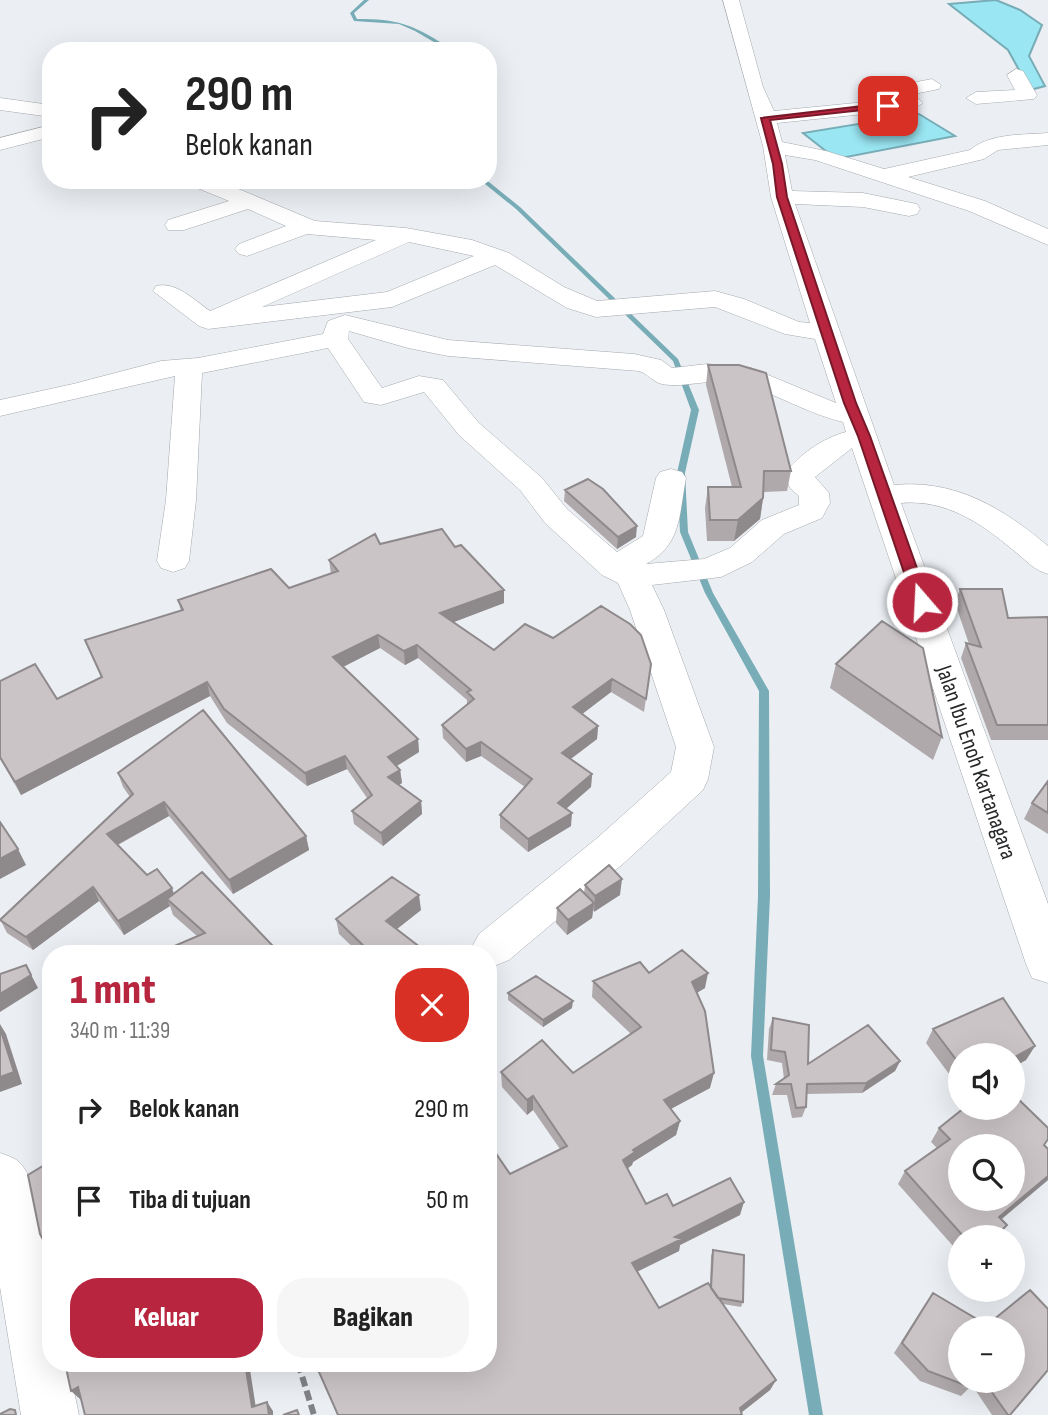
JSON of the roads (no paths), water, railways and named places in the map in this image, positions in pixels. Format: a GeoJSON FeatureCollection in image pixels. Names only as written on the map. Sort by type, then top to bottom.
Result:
{"type":"FeatureCollection","features":[{"type":"Feature","properties":{"kind":"street","name":"Jalan Ibu Enoh Kartanagara"},"geometry":{"type":"LineString","coordinates":[[731,0],[773,146],[782,197],[1048,964]]}},
{"type":"Feature","properties":{"kind":"street"},"geometry":{"type":"LineString","coordinates":[[1016,75],[1027,95],[976,98],[1002,119],[1038,139]]}},
{"type":"Feature","properties":{"kind":"street"},"geometry":{"type":"LineString","coordinates":[[765,118],[913,103],[898,91],[932,85]]}},
{"type":"Feature","properties":{"kind":"street"},"geometry":{"type":"LineString","coordinates":[[0,104],[41,110]]}},
{"type":"Feature","properties":{"kind":"street"},"geometry":{"type":"LineString","coordinates":[[0,117],[41,110]]}},
{"type":"Feature","properties":{"kind":"street"},"geometry":{"type":"LineString","coordinates":[[0,144],[42,133]]}},
{"type":"Feature","properties":{"kind":"street"},"geometry":{"type":"LineString","coordinates":[[879,176],[973,156],[982,153],[986,146],[1038,139]]}},
{"type":"Feature","properties":{"kind":"street"},"geometry":{"type":"LineString","coordinates":[[773,146],[818,155],[977,206],[1048,238]]}},
{"type":"Feature","properties":{"kind":"street"},"geometry":{"type":"LineString","coordinates":[[218,189],[306,226],[406,235],[464,246],[496,256],[576,303],[608,309],[715,299],[735,304],[794,329],[827,332]]}},
{"type":"Feature","properties":{"kind":"street"},"geometry":{"type":"LineString","coordinates":[[782,197],[863,200],[909,209]]}},
{"type":"Feature","properties":{"kind":"street"},"geometry":{"type":"LineString","coordinates":[[176,225],[248,202]]}},
{"type":"Feature","properties":{"kind":"street"},"geometry":{"type":"LineString","coordinates":[[247,249],[306,226]]}},
{"type":"Feature","properties":{"kind":"street"},"geometry":{"type":"LineString","coordinates":[[208,321],[406,235]]}},
{"type":"Feature","properties":{"kind":"street"},"geometry":{"type":"LineString","coordinates":[[165,291],[208,321],[392,299],[496,256]]}},
{"type":"Feature","properties":{"kind":"street"},"geometry":{"type":"LineString","coordinates":[[496,945],[610,851],[689,779],[695,747],[647,610],[623,571],[556,516],[531,484],[469,429],[433,386],[421,384],[383,397],[374,396],[335,339],[337,326],[351,323],[428,345],[478,351],[543,352],[621,363],[649,362],[678,376],[734,373],[760,378],[784,392],[860,426],[799,475],[801,482],[814,493],[815,503],[811,511],[773,527],[741,555],[694,571],[623,571]]}},
{"type":"Feature","properties":{"kind":"street"},"geometry":{"type":"LineString","coordinates":[[0,408],[76,392],[153,371],[189,368],[335,339]]}},
{"type":"Feature","properties":{"kind":"street"},"geometry":{"type":"LineString","coordinates":[[173,561],[181,500],[189,368]]}},
{"type":"Feature","properties":{"kind":"street"},"geometry":{"type":"LineString","coordinates":[[623,571],[658,540],[671,478]]}},
{"type":"Feature","properties":{"kind":"street"},"geometry":{"type":"LineString","coordinates":[[885,495],[925,493],[953,500],[1005,529],[1048,563]]}},
{"type":"Feature","properties":{"kind":"street"},"geometry":{"type":"LineString","coordinates":[[0,1178],[9,1190],[42,1371]]}},
{"type":"Feature","properties":{"kind":"street"},"geometry":{"type":"LineString","coordinates":[[42,1372],[50,1415]]}},
{"type":"Feature","properties":{"kind":"water"},"geometry":{"type":"Polygon","coordinates":[[[996,0],[1020,10],[1042,25],[1029,56],[1045,86],[1030,90],[1008,50],[949,4],[996,0]]]}},
{"type":"Feature","properties":{"kind":"water"},"geometry":{"type":"Polygon","coordinates":[[[919,114],[955,136],[836,159],[803,133],[919,114]]]}},
{"type":"Feature","properties":{"kind":"waterway"},"geometry":{"type":"LineString","coordinates":[[367,0],[352,13],[356,20],[400,23],[438,42]]}},
{"type":"Feature","properties":{"kind":"waterway"},"geometry":{"type":"LineString","coordinates":[[494,189],[518,208],[676,360],[695,410],[681,473],[684,532],[709,593],[764,691],[764,896],[757,1056],[816,1415]]}}]}
